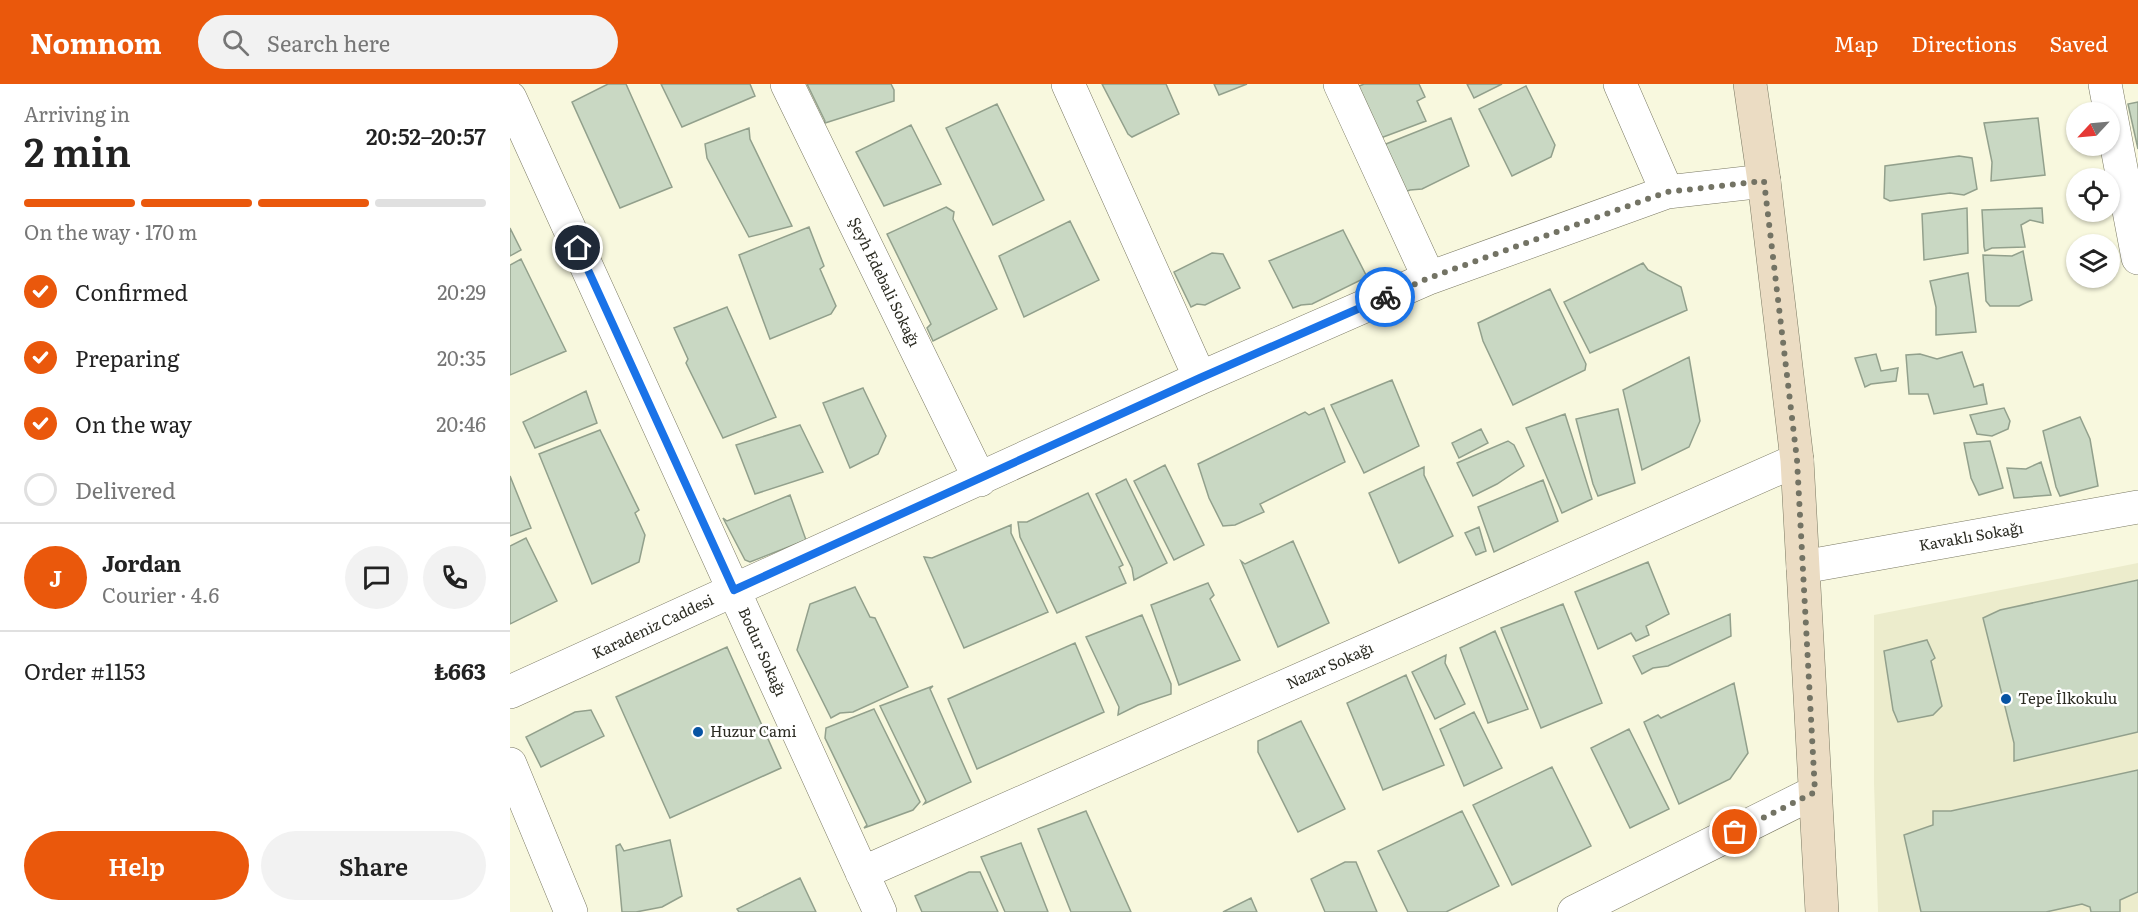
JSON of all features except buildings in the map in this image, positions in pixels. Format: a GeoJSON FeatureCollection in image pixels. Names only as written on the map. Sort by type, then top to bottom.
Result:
{"type":"FeatureCollection","features":[{"type":"Feature","properties":{"kind":"main road"},"geometry":{"type":"LineString","coordinates":[[1750,84],[1764,181],[1797,460],[1822,912]]}},
{"type":"Feature","properties":{"kind":"street","name":"Şeyh Edebali Sokağı"},"geometry":{"type":"LineString","coordinates":[[787,84],[980,480]]}},
{"type":"Feature","properties":{"kind":"street"},"geometry":{"type":"LineString","coordinates":[[1068,84],[1200,378]]}},
{"type":"Feature","properties":{"kind":"street"},"geometry":{"type":"LineString","coordinates":[[1340,84],[1429,278]]}},
{"type":"Feature","properties":{"kind":"street"},"geometry":{"type":"LineString","coordinates":[[1620,84],[1667,192]]}},
{"type":"Feature","properties":{"kind":"street"},"geometry":{"type":"LineString","coordinates":[[2106,84],[2138,258]]}},
{"type":"Feature","properties":{"kind":"street","name":"Bodur Sokağı"},"geometry":{"type":"LineString","coordinates":[[510,98],[880,912]]}},
{"type":"Feature","properties":{"kind":"street","name":"Karadeniz Caddesi"},"geometry":{"type":"LineString","coordinates":[[510,692],[1200,378],[1429,278],[1667,192],[1764,181]]}},
{"type":"Feature","properties":{"kind":"street","name":"Nazar Sokağı"},"geometry":{"type":"LineString","coordinates":[[862,873],[1797,460]]}},
{"type":"Feature","properties":{"kind":"street","name":"Kavaklı Sokağı"},"geometry":{"type":"LineString","coordinates":[[1803,567],[2138,507]]}},
{"type":"Feature","properties":{"kind":"street"},"geometry":{"type":"LineString","coordinates":[[510,764],[571,912]]}},
{"type":"Feature","properties":{"kind":"street"},"geometry":{"type":"LineString","coordinates":[[1574,912],[1815,792]]}},
{"type":"Feature","properties":{"kind":"shaded area","name":"Tepe İlkokulu"},"geometry":{"type":"Polygon","coordinates":[[[2138,563],[2138,912],[1878,912],[1874,783],[1874,615],[2138,563]]]}},
{"type":"Feature","properties":{"kind":"way so far"},"geometry":{"type":"LineString","coordinates":[[1385,297],[1429,278],[1667,192],[1764,181],[1797,460],[1815,792],[1735,832]]}},
{"type":"Feature","properties":{"kind":"place","name":"Tepe İlkokulu"},"geometry":{"type":"Point","coordinates":[2006,699]}},
{"type":"Feature","properties":{"kind":"place","name":"Huzur Cami"},"geometry":{"type":"Point","coordinates":[698,732]}},
{"type":"Feature","properties":{"kind":"route"},"geometry":{"type":"LineString","coordinates":[[578,248],[734,590],[1200,378],[1385,297]]}}]}
